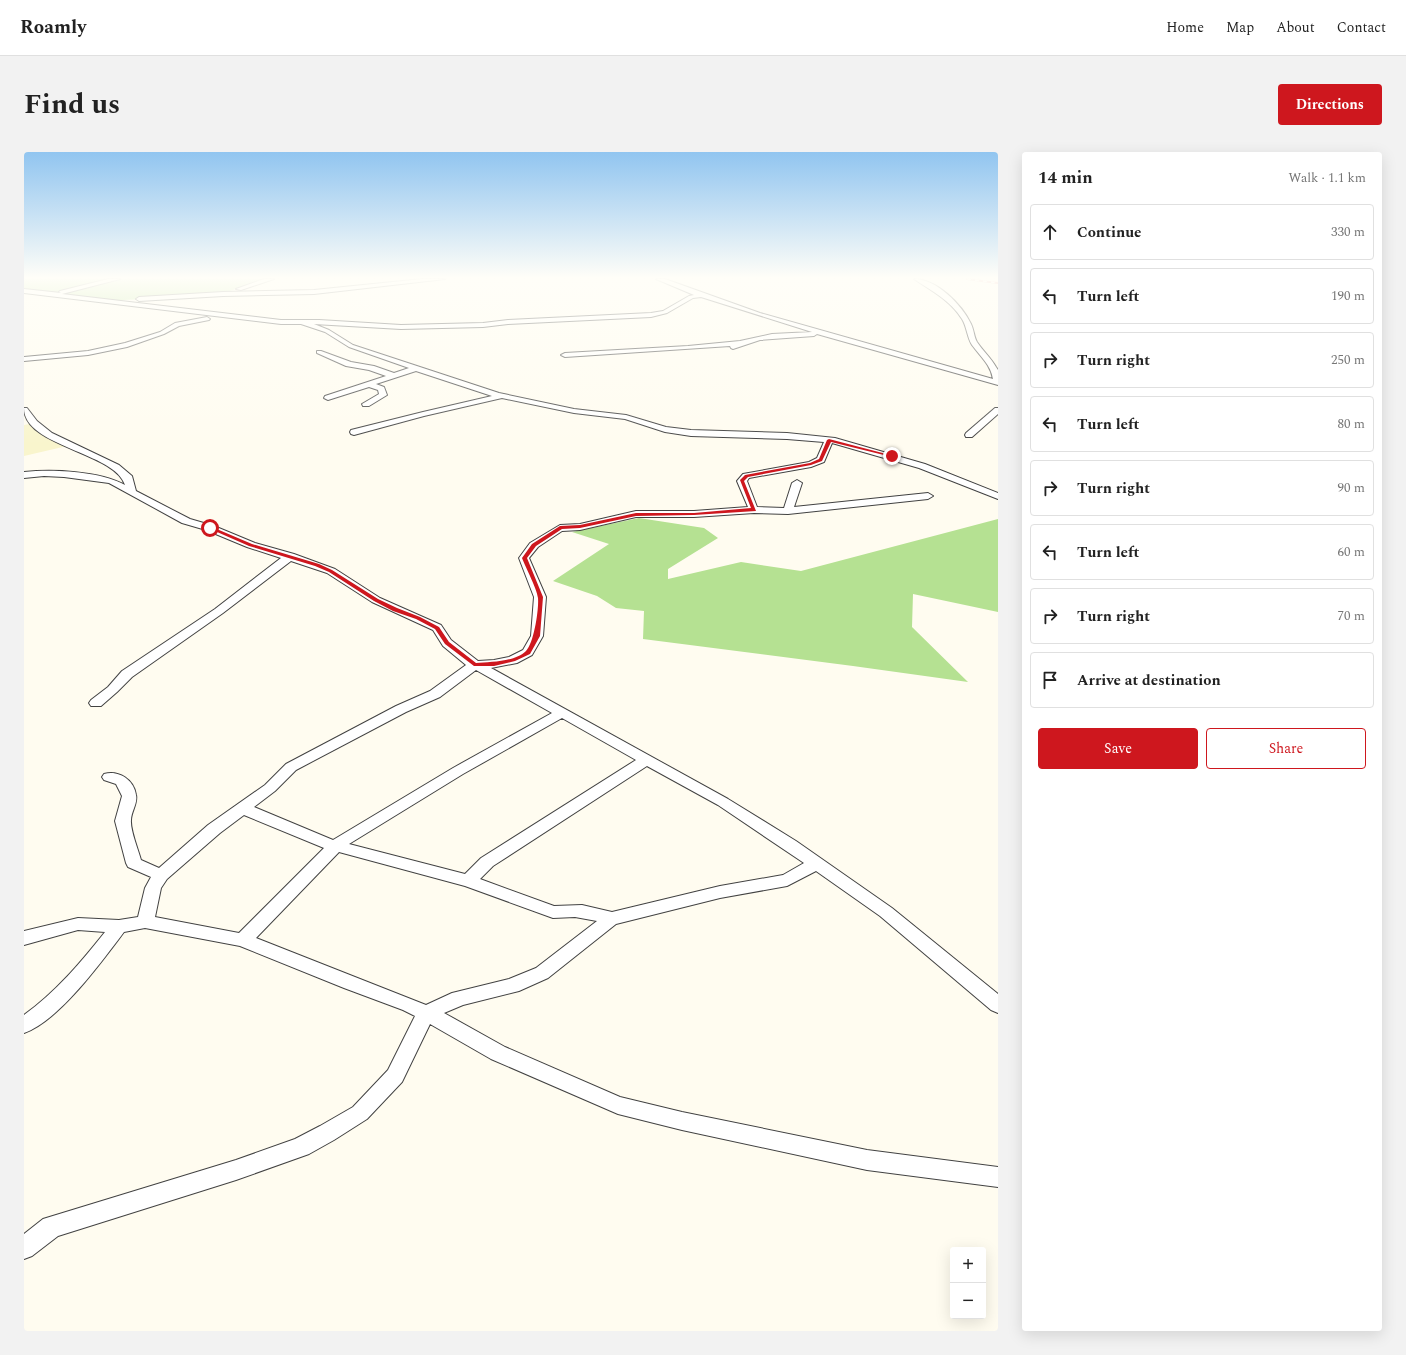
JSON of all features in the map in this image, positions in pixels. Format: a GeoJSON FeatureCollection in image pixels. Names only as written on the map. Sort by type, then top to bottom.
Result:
{"type":"FeatureCollection","features":[{"type":"Feature","properties":{"kind":"street"},"geometry":{"type":"LineString","coordinates":[[24,359],[88,353],[127,345],[159,334]]}},
{"type":"Feature","properties":{"kind":"street"},"geometry":{"type":"LineString","coordinates":[[333,334],[351,346],[503,396],[574,412],[626,418],[665,429],[691,433],[779,436],[829,440],[892,456],[922,466],[998,496]]}},
{"type":"Feature","properties":{"kind":"street"},"geometry":{"type":"LineString","coordinates":[[826,334],[963,375],[998,383],[998,376],[974,342],[970,334]]}},
{"type":"Feature","properties":{"kind":"street"},"geometry":{"type":"LineString","coordinates":[[565,355],[688,348],[741,343],[777,336],[826,334]]}},
{"type":"Feature","properties":{"kind":"street"},"geometry":{"type":"LineString","coordinates":[[732,350],[734,346],[741,343]]}},
{"type":"Feature","properties":{"kind":"street"},"geometry":{"type":"LineString","coordinates":[[319,352],[349,364],[371,368],[394,376]]}},
{"type":"Feature","properties":{"kind":"street"},"geometry":{"type":"LineString","coordinates":[[328,398],[417,368]]}},
{"type":"Feature","properties":{"kind":"street"},"geometry":{"type":"LineString","coordinates":[[366,404],[383,395],[381,389],[369,384]]}},
{"type":"Feature","properties":{"kind":"street"},"geometry":{"type":"LineString","coordinates":[[354,432],[503,396]]}},
{"type":"Feature","properties":{"kind":"street"},"geometry":{"type":"LineString","coordinates":[[24,410],[34,423],[49,435],[116,467],[127,476],[132,492]]}},
{"type":"Feature","properties":{"kind":"street"},"geometry":{"type":"LineString","coordinates":[[969,435],[998,410]]}},
{"type":"Feature","properties":{"kind":"street"},"geometry":{"type":"LineString","coordinates":[[754,510],[742,480],[746,476],[811,464],[820,460],[829,440]]}},
{"type":"Feature","properties":{"kind":"street"},"geometry":{"type":"LineString","coordinates":[[24,475],[51,474],[111,481],[186,521],[210,528],[251,545],[290,556],[331,571],[376,600],[437,628],[447,643],[474,665],[723,802],[817,863],[886,912],[998,1005]]}},
{"type":"Feature","properties":{"kind":"street"},"geometry":{"type":"LineString","coordinates":[[788,511],[797,483]]}},
{"type":"Feature","properties":{"kind":"street"},"geometry":{"type":"LineString","coordinates":[[145,922],[152,888],[160,875],[241,808],[270,788],[291,767],[401,709],[435,694],[474,665],[494,664],[513,660],[528,652],[537,636],[540,597],[524,558],[534,545],[560,528],[580,527],[636,514],[694,514],[754,510],[788,511],[928,496]]}},
{"type":"Feature","properties":{"kind":"street"},"geometry":{"type":"LineString","coordinates":[[96,703],[113,691],[122,682],[127,674],[219,611],[290,556]]}},
{"type":"Feature","properties":{"kind":"street"},"geometry":{"type":"LineString","coordinates":[[243,940],[336,846],[346,838],[458,771],[561,713]]}},
{"type":"Feature","properties":{"kind":"street"},"geometry":{"type":"LineString","coordinates":[[468,881],[487,862],[648,760]]}},
{"type":"Feature","properties":{"kind":"street"},"geometry":{"type":"LineString","coordinates":[[109,777],[122,781],[128,796],[123,821],[134,863],[160,875]]}},
{"type":"Feature","properties":{"kind":"street"},"geometry":{"type":"LineString","coordinates":[[241,808],[325,843],[450,878],[468,881],[553,912],[567,911],[602,915],[611,919]]}},
{"type":"Feature","properties":{"kind":"street"},"geometry":{"type":"LineString","coordinates":[[24,1248],[51,1227],[236,1170],[301,1147],[327,1133],[360,1112],[395,1076],[426,1013],[459,998],[512,986],[542,973],[611,919],[720,892],[788,880],[817,863]]}},
{"type":"Feature","properties":{"kind":"street"},"geometry":{"type":"LineString","coordinates":[[24,938],[78,924],[119,926],[145,922],[243,940],[350,983],[410,1005],[498,1053],[618,1105],[867,1160],[998,1177]]}},
{"type":"Feature","properties":{"kind":"street"},"geometry":{"type":"LineString","coordinates":[[24,1025],[48,1008],[87,968],[119,926]]}},
{"type":"Feature","properties":{"kind":"shaded area"},"geometry":{"type":"Polygon","coordinates":[[[34,423],[67,446],[24,456],[24,425],[34,423]]]}},
{"type":"Feature","properties":{"kind":"green space"},"geometry":{"type":"Polygon","coordinates":[[[639,518],[704,528],[718,538],[668,569],[668,579],[741,562],[801,571],[998,519],[998,612],[913,594],[912,627],[968,682],[643,639],[644,611],[616,608],[597,596],[553,581],[609,544],[572,532],[639,518]]]}},
{"type":"Feature","properties":{"kind":"route"},"geometry":{"type":"LineString","coordinates":[[210,528],[251,545],[290,556],[331,571],[376,600],[437,628],[447,643],[474,665],[494,664],[513,660],[528,652],[537,636],[540,597],[524,558],[534,545],[560,528],[580,527],[636,514],[694,514],[754,510],[742,480],[746,476],[811,464],[820,460],[829,440],[892,456]]}}]}
